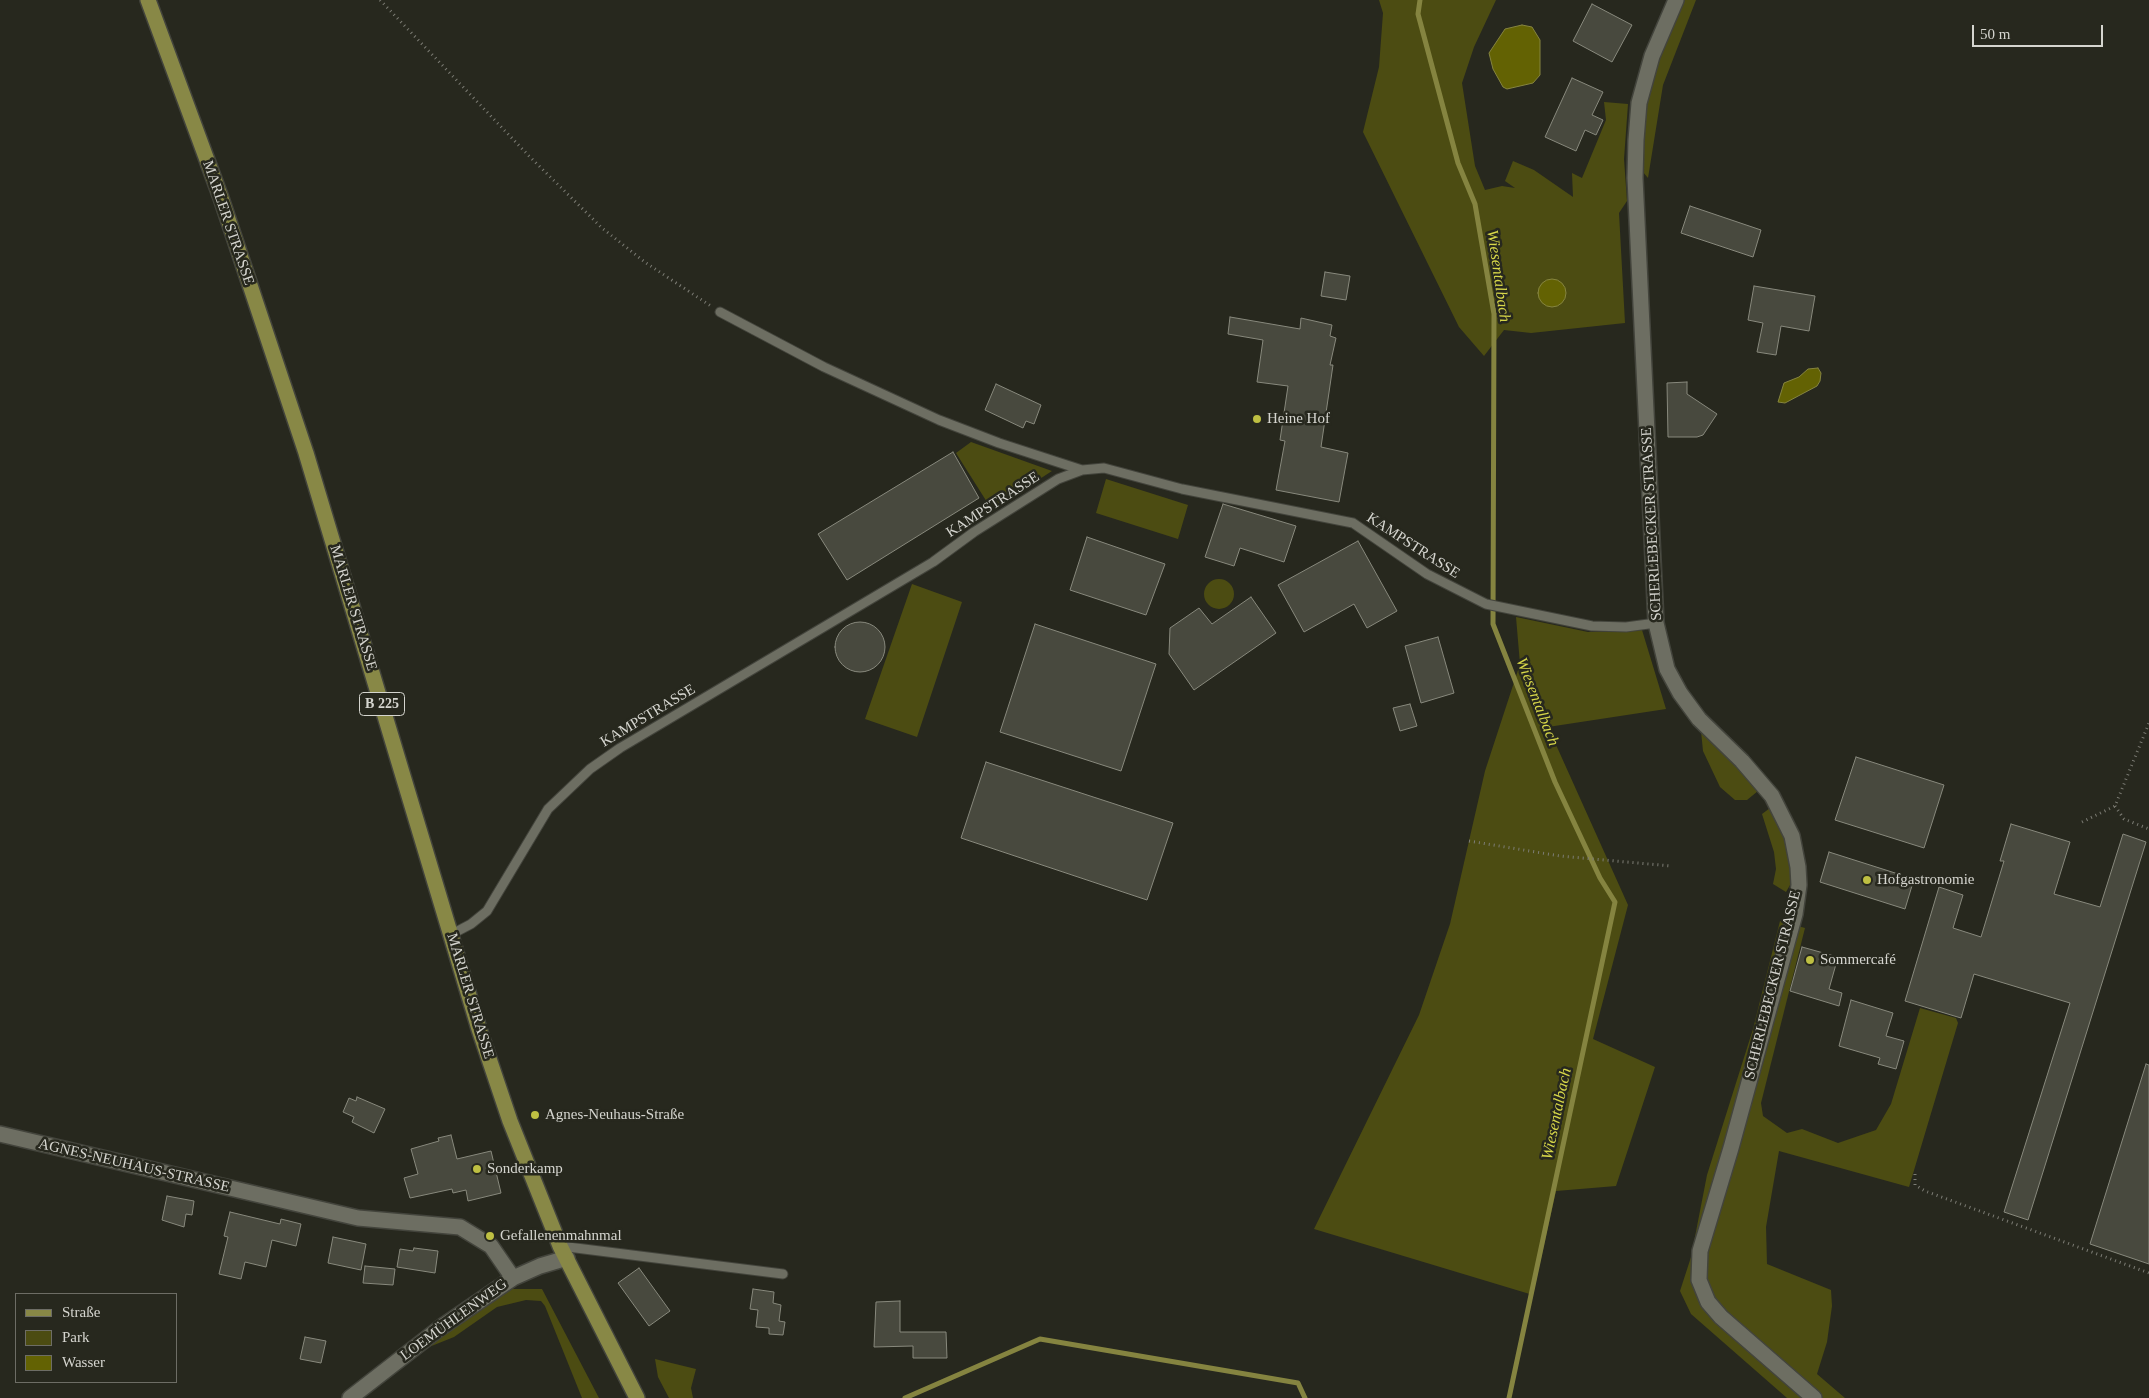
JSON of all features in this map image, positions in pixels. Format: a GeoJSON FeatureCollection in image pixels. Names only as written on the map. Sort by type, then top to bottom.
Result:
{"type":"FeatureCollection","features":[{"type":"Feature","properties":{"kind":"main road","name":"MARLER STRASSE"},"geometry":{"type":"LineString","coordinates":[[148,0],[221,198],[306,454],[452,934],[479,1029],[510,1121],[564,1252],[637,1398]]}},
{"type":"Feature","properties":{"kind":"street","name":"SCHERLEBECKER STRASSE"},"geometry":{"type":"LineString","coordinates":[[1676,0],[1655,48],[1645,80],[1639,104],[1635,149],[1656,623],[1668,669],[1680,693],[1699,719],[1742,761],[1772,796],[1792,836],[1799,884],[1795,914],[1732,1148],[1700,1251],[1698,1265],[1699,1280],[1708,1302],[1721,1317],[1814,1398]]}},
{"type":"Feature","properties":{"kind":"street","name":"AGNES-NEUHAUS-STRASSE"},"geometry":{"type":"LineString","coordinates":[[0,1134],[358,1218],[460,1227],[491,1246],[513,1278]]}},
{"type":"Feature","properties":{"kind":"street","name":"LOEMÜHLENWEG"},"geometry":{"type":"LineString","coordinates":[[350,1398],[440,1328],[513,1278],[540,1266],[564,1252]]}},
{"type":"Feature","properties":{"kind":"lane"},"geometry":{"type":"LineString","coordinates":[[720,312],[824,367],[939,420],[999,443],[1082,470]]}},
{"type":"Feature","properties":{"kind":"lane","name":"KAMPSTRASSE"},"geometry":{"type":"LineString","coordinates":[[452,934],[471,924],[487,910],[548,809],[590,769],[620,748],[933,562],[974,532],[1058,479],[1082,470],[1104,468],[1182,489],[1353,523],[1427,574],[1486,604],[1511,611],[1592,626],[1626,627],[1656,623]]}},
{"type":"Feature","properties":{"kind":"lane"},"geometry":{"type":"LineString","coordinates":[[564,1252],[783,1274]]}},
{"type":"Feature","properties":{"kind":"path"},"geometry":{"type":"LineString","coordinates":[[380,0],[529,156],[602,228],[646,263],[720,312]]}},
{"type":"Feature","properties":{"kind":"path"},"geometry":{"type":"LineString","coordinates":[[2082,822],[2115,806],[2149,723]]}},
{"type":"Feature","properties":{"kind":"path"},"geometry":{"type":"LineString","coordinates":[[2115,806],[2124,819],[2149,829]]}},
{"type":"Feature","properties":{"kind":"path"},"geometry":{"type":"LineString","coordinates":[[1469,841],[1560,856],[1671,866]]}},
{"type":"Feature","properties":{"kind":"path"},"geometry":{"type":"LineString","coordinates":[[1915,1174],[1915,1185],[1925,1192],[2149,1273]]}},
{"type":"Feature","properties":{"kind":"green space"},"geometry":{"type":"Polygon","coordinates":[[[1379,0],[1496,0],[1474,47],[1462,83],[1475,166],[1485,190],[1502,186],[1515,188],[1505,181],[1513,161],[1534,170],[1573,197],[1572,173],[1582,178],[1606,120],[1604,102],[1628,104],[1624,159],[1627,201],[1619,213],[1625,323],[1531,333],[1504,330],[1484,356],[1459,327],[1363,132],[1379,67],[1383,13],[1379,0]]]}},
{"type":"Feature","properties":{"kind":"green space"},"geometry":{"type":"Polygon","coordinates":[[[1684,0],[1696,0],[1663,85],[1648,178],[1643,172],[1642,127],[1654,75],[1666,40],[1684,0]]]}},
{"type":"Feature","properties":{"kind":"green space"},"geometry":{"type":"Polygon","coordinates":[[[971,442],[1052,471],[992,510],[956,453],[971,442]]]}},
{"type":"Feature","properties":{"kind":"green space"},"geometry":{"type":"Polygon","coordinates":[[[1106,479],[1188,505],[1178,539],[1096,513],[1106,479]]]}},
{"type":"Feature","properties":{"kind":"green space"},"geometry":{"type":"Polygon","coordinates":[[[1219,579],[1229,584],[1234,594],[1229,604],[1219,609],[1209,604],[1204,594],[1209,584],[1219,579]]]}},
{"type":"Feature","properties":{"kind":"green space"},"geometry":{"type":"Polygon","coordinates":[[[912,584],[962,602],[917,737],[865,719],[912,584]]]}},
{"type":"Feature","properties":{"kind":"green space"},"geometry":{"type":"Polygon","coordinates":[[[1516,617],[1588,632],[1642,630],[1666,709],[1548,727],[1628,905],[1593,1039],[1655,1067],[1616,1186],[1556,1191],[1533,1295],[1314,1229],[1419,1015],[1450,924],[1485,771],[1520,664],[1516,617]]]}},
{"type":"Feature","properties":{"kind":"green space"},"geometry":{"type":"Polygon","coordinates":[[[1701,731],[1744,774],[1758,791],[1747,800],[1735,800],[1720,787],[1703,751],[1701,731]]]}},
{"type":"Feature","properties":{"kind":"green space"},"geometry":{"type":"Polygon","coordinates":[[[1770,808],[1784,836],[1790,860],[1790,885],[1786,892],[1773,884],[1776,869],[1774,852],[1762,814],[1770,808]]]}},
{"type":"Feature","properties":{"kind":"green space"},"geometry":{"type":"Polygon","coordinates":[[[1780,921],[1805,928],[1761,1103],[1763,1116],[1787,1133],[1802,1129],[1838,1143],[1876,1130],[1891,1104],[1920,1008],[1956,1018],[1958,1023],[1909,1187],[1779,1151],[1766,1227],[1767,1264],[1831,1290],[1832,1306],[1827,1342],[1817,1374],[1845,1398],[1787,1398],[1691,1314],[1680,1291],[1691,1257],[1707,1175],[1753,1029],[1780,921]]]}},
{"type":"Feature","properties":{"kind":"green space"},"geometry":{"type":"Polygon","coordinates":[[[510,1289],[542,1289],[599,1398],[582,1398],[545,1306],[541,1301],[526,1300],[497,1307],[454,1337],[424,1349],[473,1309],[510,1289]]]}},
{"type":"Feature","properties":{"kind":"green space"},"geometry":{"type":"Polygon","coordinates":[[[655,1359],[696,1369],[691,1388],[693,1398],[669,1398],[658,1377],[655,1359]]]}},
{"type":"Feature","properties":{"kind":"water"},"geometry":{"type":"Polygon","coordinates":[[[1522,25],[1532,27],[1540,40],[1540,75],[1533,83],[1507,89],[1503,87],[1493,69],[1489,53],[1505,29],[1522,25]]]}},
{"type":"Feature","properties":{"kind":"water"},"geometry":{"type":"Polygon","coordinates":[[[1552,279],[1562,283],[1566,293],[1562,303],[1552,307],[1542,303],[1538,293],[1542,283],[1552,279]]]}},
{"type":"Feature","properties":{"kind":"water"},"geometry":{"type":"Polygon","coordinates":[[[1818,368],[1821,373],[1817,386],[1785,403],[1778,402],[1784,383],[1799,377],[1808,369],[1818,368]]]}},
{"type":"Feature","properties":{"kind":"building"},"geometry":{"type":"Polygon","coordinates":[[[1592,4],[1632,25],[1612,62],[1573,41],[1592,4]]]}},
{"type":"Feature","properties":{"kind":"building"},"geometry":{"type":"Polygon","coordinates":[[[1572,78],[1603,92],[1592,115],[1603,120],[1596,135],[1585,130],[1576,151],[1545,137],[1572,78]]]}},
{"type":"Feature","properties":{"kind":"building"},"geometry":{"type":"Polygon","coordinates":[[[1690,206],[1761,230],[1753,257],[1681,233],[1690,206]]]}},
{"type":"Feature","properties":{"kind":"building"},"geometry":{"type":"Polygon","coordinates":[[[1325,272],[1350,276],[1346,300],[1321,296],[1325,272]]]}},
{"type":"Feature","properties":{"kind":"building"},"geometry":{"type":"Polygon","coordinates":[[[1754,286],[1815,296],[1809,331],[1781,326],[1776,355],[1757,352],[1763,323],[1748,320],[1754,286]]]}},
{"type":"Feature","properties":{"kind":"building"},"geometry":{"type":"Polygon","coordinates":[[[1230,317],[1300,329],[1301,318],[1332,325],[1330,336],[1336,338],[1330,365],[1333,365],[1321,447],[1348,453],[1339,502],[1276,490],[1285,441],[1280,440],[1288,386],[1257,382],[1263,340],[1228,334],[1230,317]]]}},
{"type":"Feature","properties":{"kind":"building"},"geometry":{"type":"Polygon","coordinates":[[[1687,382],[1687,394],[1717,414],[1703,435],[1697,437],[1668,437],[1667,383],[1687,382]]]}},
{"type":"Feature","properties":{"kind":"building"},"geometry":{"type":"Polygon","coordinates":[[[996,384],[1041,405],[1034,424],[1026,421],[1023,428],[985,410],[996,384]]]}},
{"type":"Feature","properties":{"kind":"building"},"geometry":{"type":"Polygon","coordinates":[[[953,452],[979,498],[847,580],[818,534],[953,452]]]}},
{"type":"Feature","properties":{"kind":"building"},"geometry":{"type":"Polygon","coordinates":[[[1223,504],[1296,526],[1284,562],[1240,548],[1234,566],[1205,557],[1223,504]]]}},
{"type":"Feature","properties":{"kind":"building"},"geometry":{"type":"Polygon","coordinates":[[[1087,537],[1165,564],[1146,615],[1070,590],[1087,537]]]}},
{"type":"Feature","properties":{"kind":"building"},"geometry":{"type":"Polygon","coordinates":[[[1358,541],[1397,611],[1367,628],[1354,604],[1304,632],[1278,585],[1358,541]]]}},
{"type":"Feature","properties":{"kind":"building"},"geometry":{"type":"Polygon","coordinates":[[[1251,597],[1276,633],[1194,690],[1169,654],[1170,628],[1199,608],[1212,624],[1251,597]]]}},
{"type":"Feature","properties":{"kind":"building"},"geometry":{"type":"Polygon","coordinates":[[[855,622],[865,622],[878,629],[885,642],[885,652],[878,665],[865,672],[855,672],[846,668],[839,661],[835,652],[835,642],[839,633],[846,626],[855,622]]]}},
{"type":"Feature","properties":{"kind":"building"},"geometry":{"type":"Polygon","coordinates":[[[1035,624],[1156,664],[1121,771],[1000,732],[1035,624]]]}},
{"type":"Feature","properties":{"kind":"building"},"geometry":{"type":"Polygon","coordinates":[[[1438,637],[1454,693],[1421,703],[1405,646],[1438,637]]]}},
{"type":"Feature","properties":{"kind":"building"},"geometry":{"type":"Polygon","coordinates":[[[1410,704],[1417,726],[1400,731],[1393,708],[1410,704]]]}},
{"type":"Feature","properties":{"kind":"building"},"geometry":{"type":"Polygon","coordinates":[[[1856,757],[1944,785],[1924,848],[1835,820],[1856,757]]]}},
{"type":"Feature","properties":{"kind":"building"},"geometry":{"type":"Polygon","coordinates":[[[986,762],[1173,823],[1147,900],[961,838],[986,762]]]}},
{"type":"Feature","properties":{"kind":"building"},"geometry":{"type":"Polygon","coordinates":[[[2011,824],[2070,842],[2054,894],[2100,907],[2123,834],[2146,842],[2028,1220],[2004,1212],[2070,1003],[1974,974],[1961,1018],[1905,1001],[1939,887],[1963,895],[1953,928],[1981,937],[2004,861],[2000,861],[2011,824]]]}},
{"type":"Feature","properties":{"kind":"building","name":"Hofgastronomie"},"geometry":{"type":"Polygon","coordinates":[[[1829,852],[1914,879],[1905,909],[1820,882],[1829,852]]]}},
{"type":"Feature","properties":{"kind":"building"},"geometry":{"type":"Polygon","coordinates":[[[1802,947],[1838,957],[1829,989],[1842,993],[1839,1006],[1790,991],[1802,947]]]}},
{"type":"Feature","properties":{"kind":"building"},"geometry":{"type":"Polygon","coordinates":[[[1851,1000],[1893,1013],[1886,1036],[1904,1041],[1896,1069],[1878,1064],[1880,1058],[1839,1046],[1851,1000]]]}},
{"type":"Feature","properties":{"kind":"building"},"geometry":{"type":"Polygon","coordinates":[[[2146,1064],[2149,1065],[2149,1264],[2090,1244],[2146,1064]]]}},
{"type":"Feature","properties":{"kind":"building"},"geometry":{"type":"Polygon","coordinates":[[[357,1097],[385,1109],[374,1133],[352,1122],[354,1117],[343,1112],[349,1098],[356,1101],[357,1097]]]}},
{"type":"Feature","properties":{"kind":"building"},"geometry":{"type":"Polygon","coordinates":[[[451,1135],[457,1159],[491,1151],[501,1193],[468,1201],[466,1190],[453,1193],[452,1189],[410,1198],[404,1178],[418,1174],[411,1149],[439,1141],[438,1138],[451,1135]]]}},
{"type":"Feature","properties":{"kind":"building"},"geometry":{"type":"Polygon","coordinates":[[[167,1196],[194,1201],[192,1215],[186,1214],[184,1227],[162,1220],[167,1196]]]}},
{"type":"Feature","properties":{"kind":"building"},"geometry":{"type":"Polygon","coordinates":[[[230,1212],[280,1224],[281,1219],[301,1224],[296,1246],[272,1240],[266,1267],[245,1262],[241,1279],[219,1274],[228,1237],[224,1236],[230,1212]]]}},
{"type":"Feature","properties":{"kind":"building"},"geometry":{"type":"Polygon","coordinates":[[[333,1237],[366,1244],[361,1270],[328,1263],[333,1237]]]}},
{"type":"Feature","properties":{"kind":"building"},"geometry":{"type":"Polygon","coordinates":[[[414,1248],[438,1251],[435,1273],[397,1267],[400,1249],[413,1251],[414,1248]]]}},
{"type":"Feature","properties":{"kind":"building"},"geometry":{"type":"Polygon","coordinates":[[[365,1266],[395,1269],[393,1285],[363,1283],[365,1266]]]}},
{"type":"Feature","properties":{"kind":"building"},"geometry":{"type":"Polygon","coordinates":[[[639,1268],[670,1311],[649,1326],[618,1283],[639,1268]]]}},
{"type":"Feature","properties":{"kind":"building"},"geometry":{"type":"Polygon","coordinates":[[[753,1289],[774,1292],[773,1303],[781,1305],[779,1321],[785,1322],[783,1335],[769,1334],[769,1328],[756,1327],[758,1310],[750,1309],[753,1289]]]}},
{"type":"Feature","properties":{"kind":"building"},"geometry":{"type":"Polygon","coordinates":[[[900,1301],[900,1332],[946,1332],[947,1358],[913,1358],[913,1346],[874,1347],[876,1302],[900,1301]]]}},
{"type":"Feature","properties":{"kind":"building"},"geometry":{"type":"Polygon","coordinates":[[[305,1337],[326,1341],[321,1363],[300,1359],[305,1337]]]}},
{"type":"Feature","properties":{"kind":"waterway","name":"Wiesentalbach"},"geometry":{"type":"LineString","coordinates":[[1420,0],[1418,14],[1458,163],[1475,204],[1494,314],[1493,624],[1555,782],[1600,878],[1615,902],[1509,1398]]}},
{"type":"Feature","properties":{"kind":"waterway"},"geometry":{"type":"LineString","coordinates":[[905,1398],[1040,1339],[1298,1383],[1305,1398]]}},
{"type":"Feature","properties":{"kind":"place","name":"Heine Hof"},"geometry":{"type":"Point","coordinates":[1257,419]}},
{"type":"Feature","properties":{"kind":"place","name":"Hofgastronomie"},"geometry":{"type":"Point","coordinates":[1867,880]}},
{"type":"Feature","properties":{"kind":"place","name":"Sommercafé"},"geometry":{"type":"Point","coordinates":[1810,960]}},
{"type":"Feature","properties":{"kind":"place","name":"Agnes-Neuhaus-Straße"},"geometry":{"type":"Point","coordinates":[535,1115]}},
{"type":"Feature","properties":{"kind":"place","name":"Sonderkamp"},"geometry":{"type":"Point","coordinates":[477,1169]}},
{"type":"Feature","properties":{"kind":"place","name":"Gefallenenmahnmal"},"geometry":{"type":"Point","coordinates":[490,1236]}}]}
